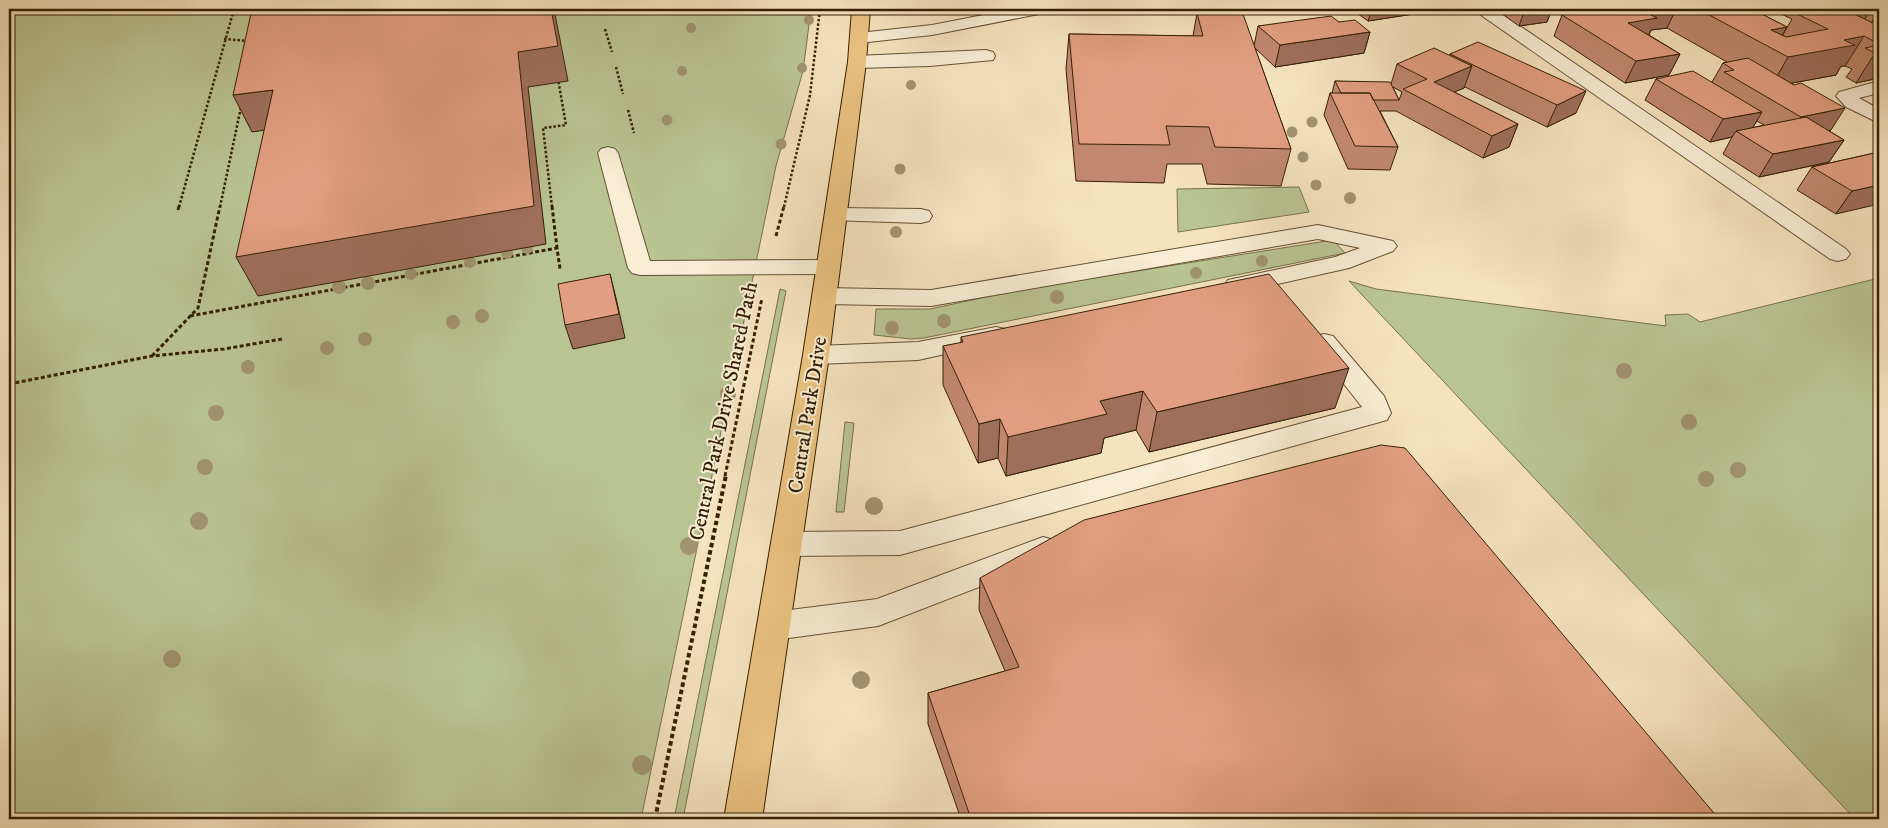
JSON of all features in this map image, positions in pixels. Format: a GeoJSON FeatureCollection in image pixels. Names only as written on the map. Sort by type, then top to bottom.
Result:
{"type":"FeatureCollection","features":[{"type":"Feature","properties":{"kind":"main road","name":"Central Park Drive"},"geometry":{"type":"LineString","coordinates":[[743,819],[825,296],[858,50],[861,9]]}},
{"type":"Feature","properties":{"kind":"lane"},"geometry":{"type":"LineString","coordinates":[[858,50],[932,30],[1039,9]]}},
{"type":"Feature","properties":{"kind":"lane"},"geometry":{"type":"LineString","coordinates":[[1484,9],[1838,254]]}},
{"type":"Feature","properties":{"kind":"lane"},"geometry":{"type":"LineString","coordinates":[[858,50],[930,60],[986,56]]}},
{"type":"Feature","properties":{"kind":"lane"},"geometry":{"type":"LineString","coordinates":[[1879,87],[1846,96],[1853,104],[1879,117]]}},
{"type":"Feature","properties":{"kind":"lane"},"geometry":{"type":"LineString","coordinates":[[608,153],[640,268],[828,267]]}},
{"type":"Feature","properties":{"kind":"lane"},"geometry":{"type":"LineString","coordinates":[[836,214],[921,216]]}},
{"type":"Feature","properties":{"kind":"lane"},"geometry":{"type":"LineString","coordinates":[[825,296],[931,298],[1318,232],[1385,246],[1341,263],[1216,289]]}},
{"type":"Feature","properties":{"kind":"lane"},"geometry":{"type":"LineString","coordinates":[[786,544],[900,543],[1377,413],[1374,403],[1312,327]]}},
{"type":"Feature","properties":{"kind":"lane"},"geometry":{"type":"LineString","coordinates":[[816,354],[918,351],[1014,331]]}},
{"type":"Feature","properties":{"kind":"lane"},"geometry":{"type":"LineString","coordinates":[[774,626],[878,612],[1054,544],[1073,539]]}},
{"type":"Feature","properties":{"kind":"path"},"geometry":{"type":"LineString","coordinates":[[178,210],[224,39],[234,9],[262,9]]}},
{"type":"Feature","properties":{"kind":"path"},"geometry":{"type":"LineString","coordinates":[[600,9],[602,14]]}},
{"type":"Feature","properties":{"kind":"path","name":"Central Park Drive Shared Path"},"geometry":{"type":"LineString","coordinates":[[655,819],[768,266],[802,132],[819,51],[820,9]]}},
{"type":"Feature","properties":{"kind":"path"},"geometry":{"type":"LineString","coordinates":[[605,29],[612,52]]}},
{"type":"Feature","properties":{"kind":"path"},"geometry":{"type":"LineString","coordinates":[[224,39],[255,41]]}},
{"type":"Feature","properties":{"kind":"path"},"geometry":{"type":"LineString","coordinates":[[616,67],[623,94]]}},
{"type":"Feature","properties":{"kind":"path"},"geometry":{"type":"LineString","coordinates":[[557,74],[566,125],[543,128],[560,269]]}},
{"type":"Feature","properties":{"kind":"path"},"geometry":{"type":"LineString","coordinates":[[152,356],[198,308],[243,98]]}},
{"type":"Feature","properties":{"kind":"path"},"geometry":{"type":"LineString","coordinates":[[628,110],[636,141]]}},
{"type":"Feature","properties":{"kind":"path"},"geometry":{"type":"LineString","coordinates":[[190,316],[557,248]]}},
{"type":"Feature","properties":{"kind":"path"},"geometry":{"type":"LineString","coordinates":[[9,384],[152,356],[224,349],[282,339]]}},
{"type":"Feature","properties":{"kind":"green space"},"geometry":{"type":"Polygon","coordinates":[[[9,9],[811,9],[803,71],[776,166],[641,819],[9,819],[9,9]]]}},
{"type":"Feature","properties":{"kind":"green space"},"geometry":{"type":"Polygon","coordinates":[[[1299,187],[1309,212],[1178,232],[1177,189],[1299,187]]]}},
{"type":"Feature","properties":{"kind":"green space"},"geometry":{"type":"Polygon","coordinates":[[[1333,240],[1345,253],[924,338],[911,339],[874,335],[876,309],[930,309],[1023,289],[1333,240]]]}},
{"type":"Feature","properties":{"kind":"green space"},"geometry":{"type":"Polygon","coordinates":[[[1879,278],[1879,819],[1855,819],[1349,281],[1376,289],[1666,326],[1665,315],[1688,314],[1700,322],[1879,278]]]}},
{"type":"Feature","properties":{"kind":"green space"},"geometry":{"type":"Polygon","coordinates":[[[780,289],[786,291],[683,819],[674,819],[780,289]]]}},
{"type":"Feature","properties":{"kind":"green space"},"geometry":{"type":"Polygon","coordinates":[[[845,422],[854,423],[844,512],[836,512],[845,422]]]}},
{"type":"Feature","properties":{"kind":"building"},"geometry":{"type":"Polygon","coordinates":[[[252,9],[551,9],[558,46],[518,52],[534,206],[236,257],[273,90],[233,95],[252,9]]]}},
{"type":"Feature","properties":{"kind":"building"},"geometry":{"type":"Polygon","coordinates":[[[1599,9],[1655,10],[1651,11],[1656,14],[1651,15],[1657,18],[1628,23],[1680,54],[1636,61],[1562,15],[1599,9]]]}},
{"type":"Feature","properties":{"kind":"building"},"geometry":{"type":"Polygon","coordinates":[[[1698,9],[1752,9],[1787,27],[1771,30],[1786,37],[1828,29],[1795,13],[1818,9],[1844,9],[1879,26],[1879,44],[1864,36],[1844,40],[1855,45],[1788,57],[1698,9]]]}},
{"type":"Feature","properties":{"kind":"building"},"geometry":{"type":"Polygon","coordinates":[[[1197,13],[1243,14],[1291,149],[1215,147],[1209,127],[1166,126],[1170,145],[1079,144],[1069,34],[1203,36],[1197,13]]]}},
{"type":"Feature","properties":{"kind":"building"},"geometry":{"type":"Polygon","coordinates":[[[1331,16],[1339,22],[1355,20],[1370,32],[1280,45],[1258,26],[1331,16]]]}},
{"type":"Feature","properties":{"kind":"building"},"geometry":{"type":"Polygon","coordinates":[[[1478,42],[1586,91],[1557,105],[1450,54],[1478,42]]]}},
{"type":"Feature","properties":{"kind":"building"},"geometry":{"type":"Polygon","coordinates":[[[1879,45],[1879,52],[1875,53],[1865,48],[1879,45]]]}},
{"type":"Feature","properties":{"kind":"building"},"geometry":{"type":"Polygon","coordinates":[[[1434,48],[1472,66],[1434,82],[1518,124],[1492,136],[1403,89],[1427,79],[1397,64],[1434,48]]]}},
{"type":"Feature","properties":{"kind":"building"},"geometry":{"type":"Polygon","coordinates":[[[1748,58],[1794,85],[1801,83],[1845,108],[1801,117],[1724,72],[1734,70],[1723,63],[1748,58]]]}},
{"type":"Feature","properties":{"kind":"building"},"geometry":{"type":"Polygon","coordinates":[[[1693,71],[1762,112],[1723,119],[1656,79],[1693,71]]]}},
{"type":"Feature","properties":{"kind":"building"},"geometry":{"type":"Polygon","coordinates":[[[1335,81],[1390,82],[1399,100],[1373,100],[1370,93],[1341,93],[1335,81]]]}},
{"type":"Feature","properties":{"kind":"building"},"geometry":{"type":"Polygon","coordinates":[[[1330,93],[1370,93],[1398,147],[1355,146],[1330,93]]]}},
{"type":"Feature","properties":{"kind":"building"},"geometry":{"type":"Polygon","coordinates":[[[1806,117],[1844,140],[1773,154],[1736,131],[1806,117]]]}},
{"type":"Feature","properties":{"kind":"building"},"geometry":{"type":"Polygon","coordinates":[[[1879,152],[1879,185],[1852,191],[1812,167],[1879,152]]]}},
{"type":"Feature","properties":{"kind":"building"},"geometry":{"type":"Polygon","coordinates":[[[610,274],[619,314],[565,325],[558,284],[610,274]]]}},
{"type":"Feature","properties":{"kind":"building"},"geometry":{"type":"Polygon","coordinates":[[[1269,274],[1349,368],[1157,412],[1143,391],[1100,401],[1107,414],[1008,437],[1000,419],[979,424],[943,346],[963,342],[961,337],[1269,274]]]}},
{"type":"Feature","properties":{"kind":"building"},"geometry":{"type":"Polygon","coordinates":[[[1381,445],[1405,448],[1719,819],[971,819],[928,693],[1019,667],[980,578],[1084,520],[1381,445]]]}}]}
